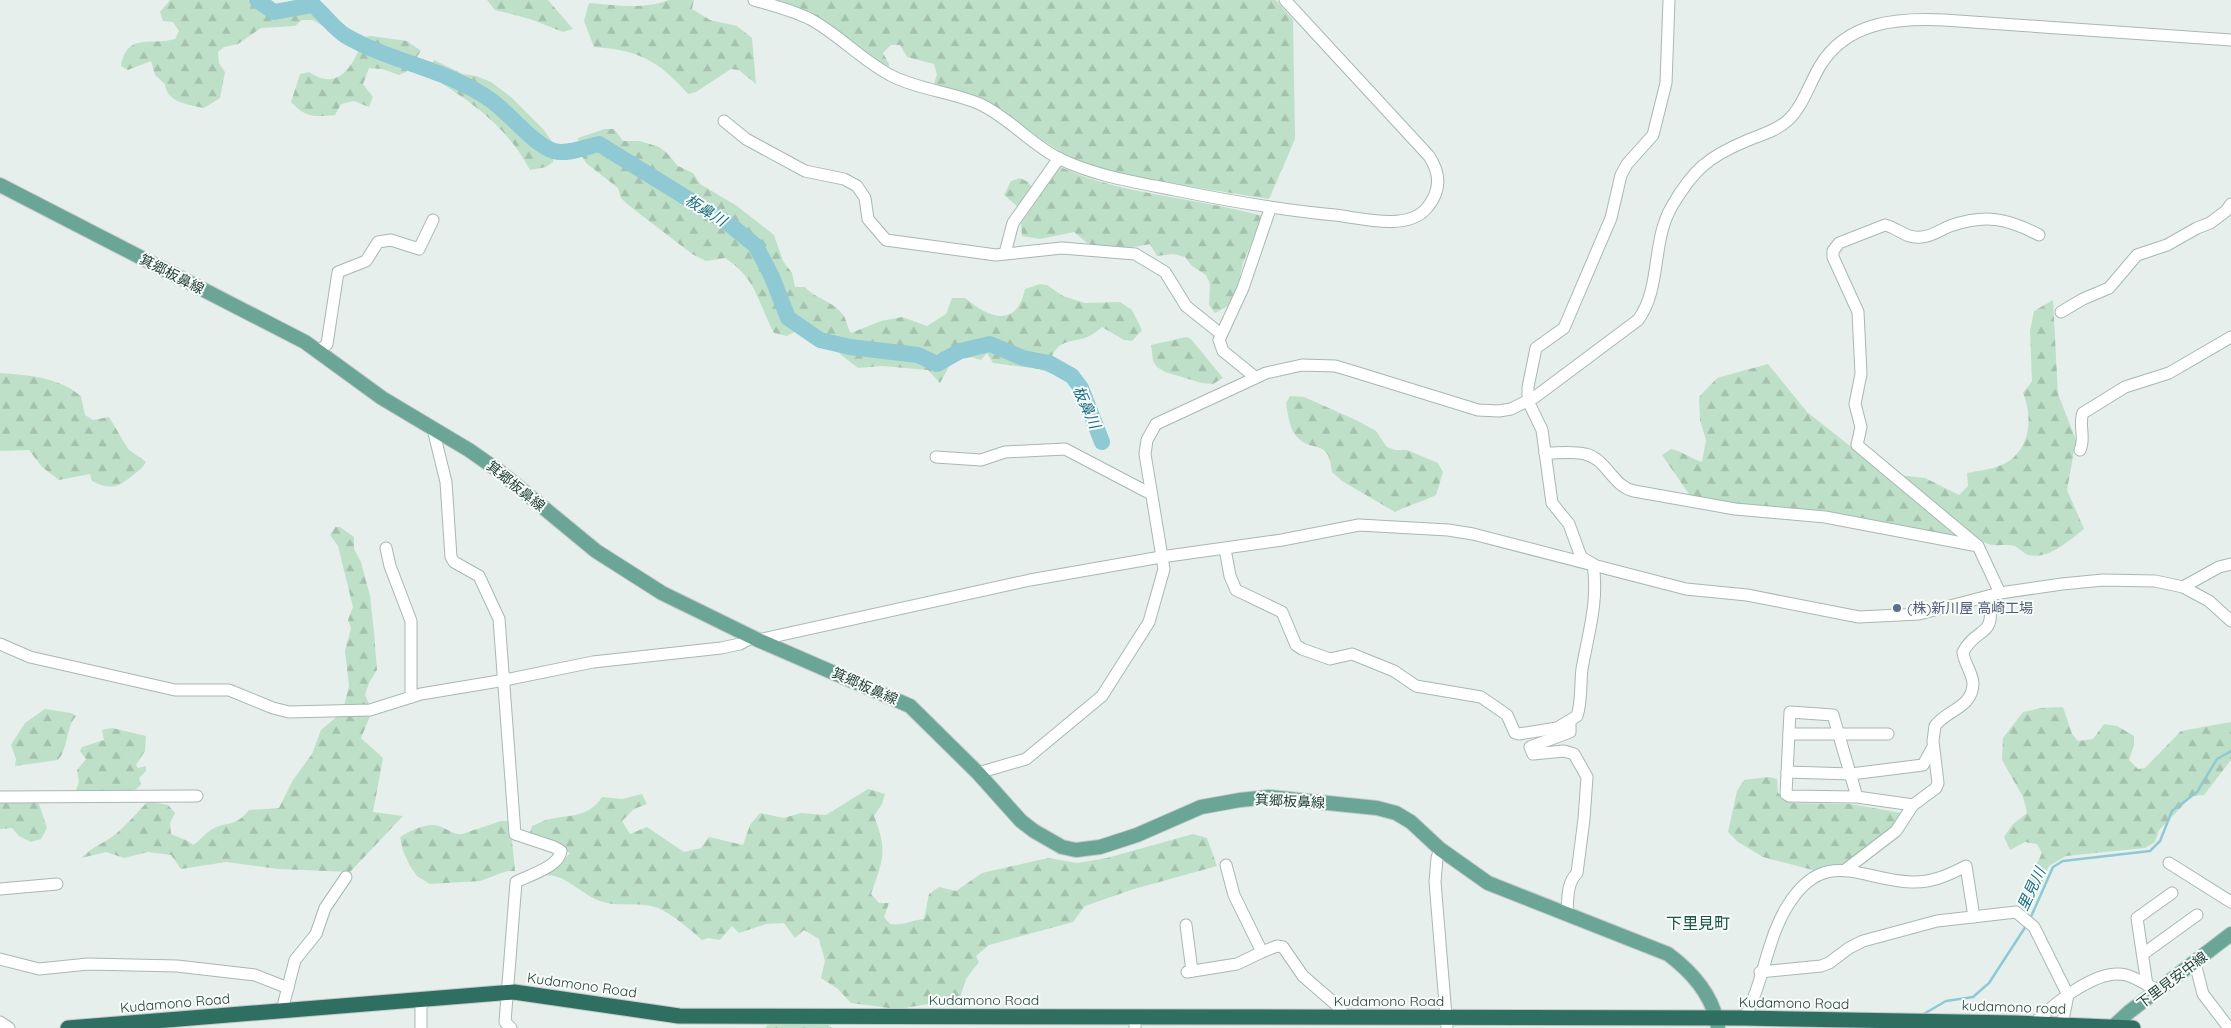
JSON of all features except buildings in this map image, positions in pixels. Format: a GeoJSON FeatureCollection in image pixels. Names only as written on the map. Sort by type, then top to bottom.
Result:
{"type":"FeatureCollection","features":[{"type":"Feature","properties":{"kind":"highway","name":"Kudamono Road"},"geometry":{"type":"LineString","coordinates":[[68,1028],[507,992],[679,1016],[980,1022],[1135,1022],[1345,1017],[1447,1023],[1718,1023],[1744,1018],[1902,1021]]}},
{"type":"Feature","properties":{"kind":"highway","name":"kudamono road"},"geometry":{"type":"LineString","coordinates":[[1902,1021],[2014,1026],[2033,1024],[2114,1027]]}},
{"type":"Feature","properties":{"kind":"highway"},"geometry":{"type":"LineString","coordinates":[[2114,1027],[2133,1028]]}},
{"type":"Feature","properties":{"kind":"main road","name":"箕郷板鼻線"},"geometry":{"type":"LineString","coordinates":[[0,185],[273,325],[319,351],[382,398],[469,450],[498,471],[596,552],[662,593],[756,639],[910,706],[978,773],[1021,821],[1034,832],[1062,846],[1076,850],[1117,843],[1200,807],[1269,797],[1377,808],[1396,813],[1411,822],[1440,849],[1488,883],[1668,954],[1692,974],[1718,1023]]}},
{"type":"Feature","properties":{"kind":"main road","name":"下里見安中線"},"geometry":{"type":"LineString","coordinates":[[2114,1027],[2153,988],[2196,963],[2231,934]]}},
{"type":"Feature","properties":{"kind":"street"},"geometry":{"type":"LineString","coordinates":[[754,0],[810,19],[893,77],[914,85],[962,97],[983,106],[1059,158],[1096,174],[1270,209],[1402,221],[1414,218],[1432,202],[1439,182],[1435,164],[1285,0]]}},
{"type":"Feature","properties":{"kind":"street"},"geometry":{"type":"LineString","coordinates":[[1225,548],[1230,576],[1236,590],[1282,612],[1296,645],[1302,649],[1330,659],[1352,654],[1394,670],[1416,686],[1481,697],[1507,714],[1515,732],[1519,734],[1557,728],[1570,722],[1577,716],[1580,709],[1582,670],[1593,621],[1596,581],[1593,564],[1581,557],[1569,524],[1552,503],[1542,430],[1528,401],[1528,387],[1536,348],[1564,328],[1612,218],[1620,176],[1627,164],[1653,136],[1666,83],[1669,0]]}},
{"type":"Feature","properties":{"kind":"street"},"geometry":{"type":"LineString","coordinates":[[978,773],[1026,759],[1107,691],[1149,622],[1164,568],[1145,454],[1147,440],[1152,429],[1164,420],[1254,377],[1289,367],[1326,365],[1352,371],[1478,410],[1499,411],[1511,409],[1528,401],[1638,320],[1646,309],[1651,295],[1661,227],[1671,206],[1697,170],[1720,152],[1776,129],[1787,121],[1799,108],[1821,64],[1835,49],[1867,28],[1885,22],[1905,19],[2231,40]]}},
{"type":"Feature","properties":{"kind":"street"},"geometry":{"type":"LineString","coordinates":[[724,121],[746,139],[804,171],[844,180],[857,186],[865,198],[868,219],[886,240],[990,254],[1062,248],[1140,256],[1165,272],[1186,306],[1221,334]]}},
{"type":"Feature","properties":{"kind":"street"},"geometry":{"type":"LineString","coordinates":[[1005,253],[1012,222],[1059,158]]}},
{"type":"Feature","properties":{"kind":"street"},"geometry":{"type":"LineString","coordinates":[[2061,312],[2083,299],[2109,288],[2137,255],[2167,246],[2197,228],[2210,223],[2226,211],[2231,204]]}},
{"type":"Feature","properties":{"kind":"street"},"geometry":{"type":"LineString","coordinates":[[1254,377],[1223,351],[1219,340],[1243,288],[1270,209]]}},
{"type":"Feature","properties":{"kind":"street"},"geometry":{"type":"LineString","coordinates":[[1787,772],[1851,774],[1924,765],[1933,747],[1937,723],[1961,708],[1972,692],[1971,674],[1963,652],[1966,646],[1987,629],[1992,616],[1994,595],[1978,546],[1857,445],[1861,427],[1855,404],[1862,374],[1858,312],[1833,257],[1833,251],[1839,243],[1885,225],[1909,236],[1919,238],[1950,226],[1994,218],[2018,224],[2039,235]]}},
{"type":"Feature","properties":{"kind":"street"},"geometry":{"type":"LineString","coordinates":[[319,351],[327,344],[338,272],[366,261],[378,242],[391,240],[419,249],[433,220]]}},
{"type":"Feature","properties":{"kind":"street"},"geometry":{"type":"LineString","coordinates":[[2080,450],[2083,444],[2081,417],[2083,413],[2126,387],[2170,374],[2231,337]]}},
{"type":"Feature","properties":{"kind":"street"},"geometry":{"type":"LineString","coordinates":[[433,429],[446,482],[451,557],[454,562],[479,576],[499,619],[515,834],[561,851],[560,857],[555,863],[516,882],[505,1022],[511,1028]]}},
{"type":"Feature","properties":{"kind":"street"},"geometry":{"type":"LineString","coordinates":[[936,457],[981,460],[1005,452],[1065,449],[1152,494]]}},
{"type":"Feature","properties":{"kind":"street"},"geometry":{"type":"LineString","coordinates":[[1545,454],[1586,454],[1627,490],[1735,508],[1825,517],[1978,546]]}},
{"type":"Feature","properties":{"kind":"street"},"geometry":{"type":"LineString","coordinates":[[0,644],[30,657],[175,690],[229,690],[273,708],[289,712],[370,710],[411,697],[593,662],[721,648],[1021,582],[1161,557],[1333,532],[1359,525],[1448,530],[1473,534],[1686,589],[1747,595],[1859,617],[1919,614],[1994,595],[2103,580],[2155,581],[2183,588],[2209,601],[2231,621]]}},
{"type":"Feature","properties":{"kind":"street"},"geometry":{"type":"LineString","coordinates":[[386,548],[390,566],[410,621],[411,697]]}},
{"type":"Feature","properties":{"kind":"street"},"geometry":{"type":"LineString","coordinates":[[2183,588],[2219,567],[2231,564]]}},
{"type":"Feature","properties":{"kind":"street"},"geometry":{"type":"LineString","coordinates":[[1857,797],[1833,715],[1790,712],[1786,794],[1789,796],[1857,797],[1912,805]]}},
{"type":"Feature","properties":{"kind":"street"},"geometry":{"type":"LineString","coordinates":[[1568,915],[1569,887],[1571,879],[1577,873],[1587,778],[1574,754],[1564,751],[1533,754],[1530,747],[1570,732],[1570,722]]}},
{"type":"Feature","properties":{"kind":"street"},"geometry":{"type":"LineString","coordinates":[[1789,734],[1888,734]]}},
{"type":"Feature","properties":{"kind":"street"},"geometry":{"type":"LineString","coordinates":[[1845,870],[1896,831],[1912,805],[1936,788],[1938,783],[1933,747]]}},
{"type":"Feature","properties":{"kind":"street"},"geometry":{"type":"LineString","coordinates":[[0,797],[196,796]]}},
{"type":"Feature","properties":{"kind":"street"},"geometry":{"type":"LineString","coordinates":[[1440,849],[1437,858],[1435,882],[1447,1023]]}},
{"type":"Feature","properties":{"kind":"street"},"geometry":{"type":"LineString","coordinates":[[2169,863],[2231,902]]}},
{"type":"Feature","properties":{"kind":"street"},"geometry":{"type":"LineString","coordinates":[[1226,865],[1234,895],[1262,952]]}},
{"type":"Feature","properties":{"kind":"street"},"geometry":{"type":"LineString","coordinates":[[1744,1018],[1754,1000],[1760,972],[1788,904],[1811,879],[1821,873],[1845,870],[1912,882],[1938,878],[1966,866],[1974,917]]}},
{"type":"Feature","properties":{"kind":"street"},"geometry":{"type":"LineString","coordinates":[[282,1010],[295,960],[316,934],[325,908],[346,877]]}},
{"type":"Feature","properties":{"kind":"street"},"geometry":{"type":"LineString","coordinates":[[0,889],[57,884]]}},
{"type":"Feature","properties":{"kind":"street"},"geometry":{"type":"LineString","coordinates":[[2153,988],[2143,954],[2138,918],[2172,893]]}},
{"type":"Feature","properties":{"kind":"street"},"geometry":{"type":"LineString","coordinates":[[1760,972],[1820,966],[1829,963],[1849,948],[1863,941],[1937,921],[2010,911],[2022,916],[2034,927],[2068,995],[2062,1025]]}},
{"type":"Feature","properties":{"kind":"street"},"geometry":{"type":"LineString","coordinates":[[2143,954],[2196,915]]}},
{"type":"Feature","properties":{"kind":"street"},"geometry":{"type":"LineString","coordinates":[[1186,925],[1190,971],[1237,964],[1277,946],[1283,947],[1303,976],[1340,1008],[1345,1017]]}},
{"type":"Feature","properties":{"kind":"street"},"geometry":{"type":"LineString","coordinates":[[0,959],[39,969],[52,969],[80,964],[177,966],[255,975],[288,988]]}},
{"type":"Feature","properties":{"kind":"street"},"geometry":{"type":"LineString","coordinates":[[2196,963],[2203,994],[2229,1028]]}},
{"type":"Feature","properties":{"kind":"street"},"geometry":{"type":"LineString","coordinates":[[2033,1024],[2068,995],[2108,975],[2126,975],[2153,988]]}},
{"type":"Feature","properties":{"kind":"street"},"geometry":{"type":"LineString","coordinates":[[421,1000],[421,1028]]}},
{"type":"Feature","properties":{"kind":"street"},"geometry":{"type":"LineString","coordinates":[[0,1022],[9,1028]]}},
{"type":"Feature","properties":{"kind":"green space"},"geometry":{"type":"Polygon","coordinates":[[[170,0],[248,0],[270,17],[308,10],[320,13],[352,36],[348,42],[313,20],[302,20],[295,26],[261,28],[238,44],[224,47],[218,52],[219,63],[225,72],[220,98],[204,108],[198,107],[179,102],[169,95],[165,84],[155,75],[151,61],[128,70],[121,66],[128,48],[134,44],[175,39],[179,31],[173,22],[163,21],[160,12],[170,0]]]}},
{"type":"Feature","properties":{"kind":"green space"},"geometry":{"type":"Polygon","coordinates":[[[487,0],[548,0],[573,29],[563,32],[530,19],[495,10],[487,0]]]}},
{"type":"Feature","properties":{"kind":"green space"},"geometry":{"type":"Polygon","coordinates":[[[669,0],[694,0],[692,9],[710,20],[737,26],[752,38],[756,84],[739,70],[731,69],[696,92],[688,94],[667,73],[647,59],[624,51],[594,47],[584,21],[589,3],[639,6],[669,0]]]}},
{"type":"Feature","properties":{"kind":"green space"},"geometry":{"type":"Polygon","coordinates":[[[773,0],[1276,0],[1293,20],[1295,139],[1269,199],[1124,176],[1070,158],[995,109],[933,86],[937,75],[934,64],[907,57],[900,45],[891,45],[883,53],[889,64],[888,71],[801,8],[773,0]]]}},
{"type":"Feature","properties":{"kind":"green space"},"geometry":{"type":"Polygon","coordinates":[[[371,36],[407,41],[421,51],[406,72],[399,75],[382,69],[369,68],[363,84],[373,97],[369,107],[354,101],[341,104],[335,115],[316,116],[306,114],[291,102],[300,74],[309,72],[320,78],[329,79],[337,77],[344,73],[356,57],[364,37],[371,36]]]}},
{"type":"Feature","properties":{"kind":"green space"},"geometry":{"type":"Polygon","coordinates":[[[434,60],[463,74],[476,76],[491,82],[511,97],[544,130],[555,146],[553,162],[546,167],[530,170],[509,139],[485,114],[426,73],[434,60]]]}},
{"type":"Feature","properties":{"kind":"green space"},"geometry":{"type":"Polygon","coordinates":[[[605,129],[614,129],[623,141],[640,141],[659,147],[678,166],[693,173],[700,184],[737,206],[774,235],[783,261],[792,273],[795,287],[805,287],[835,306],[844,317],[851,333],[881,321],[902,317],[927,326],[946,314],[952,298],[965,298],[992,314],[1008,315],[1021,302],[1025,289],[1040,284],[1047,285],[1063,296],[1085,303],[1120,302],[1132,310],[1142,330],[1132,341],[1124,340],[1102,327],[1087,337],[1064,343],[1057,349],[1050,360],[1073,371],[1078,395],[1068,381],[1055,375],[1039,369],[993,363],[987,353],[981,360],[971,357],[952,361],[940,383],[928,370],[882,366],[858,368],[840,354],[836,339],[805,326],[787,336],[774,333],[755,291],[744,274],[736,266],[725,258],[706,261],[692,254],[627,204],[621,198],[618,188],[586,163],[580,153],[578,138],[605,129]]]}},
{"type":"Feature","properties":{"kind":"green space"},"geometry":{"type":"Polygon","coordinates":[[[1060,167],[1110,184],[1263,216],[1243,263],[1235,297],[1230,305],[1215,313],[1209,305],[1210,284],[1206,275],[1192,266],[1185,257],[1173,254],[1157,256],[1150,244],[1126,248],[1101,247],[1086,242],[1074,232],[1040,239],[1022,236],[1021,223],[1060,167]]]}},
{"type":"Feature","properties":{"kind":"green space"},"geometry":{"type":"Polygon","coordinates":[[[1020,178],[1028,182],[1032,188],[1018,207],[1004,195],[1011,181],[1020,178]]]}},
{"type":"Feature","properties":{"kind":"green space"},"geometry":{"type":"Polygon","coordinates":[[[2053,300],[2058,394],[2076,440],[2067,490],[2084,529],[2051,552],[2036,556],[2028,555],[2015,546],[1994,545],[1980,540],[1832,514],[1752,508],[1691,497],[1662,455],[1671,449],[1702,462],[1706,440],[1700,420],[1699,397],[1717,378],[1768,364],[1807,412],[1869,461],[1898,475],[1925,478],[1959,495],[1968,486],[1967,473],[1993,468],[2005,463],[2015,456],[2025,442],[2028,408],[2023,393],[2032,381],[2030,331],[2034,311],[2053,300]]]}},
{"type":"Feature","properties":{"kind":"green space"},"geometry":{"type":"Polygon","coordinates":[[[1186,337],[1191,339],[1223,378],[1213,384],[1202,383],[1165,372],[1157,367],[1153,361],[1151,345],[1186,337]]]}},
{"type":"Feature","properties":{"kind":"green space"},"geometry":{"type":"Polygon","coordinates":[[[0,373],[43,378],[72,390],[81,396],[85,415],[93,420],[109,417],[128,449],[146,462],[145,464],[122,483],[109,487],[92,481],[90,474],[59,480],[42,467],[29,450],[0,451],[0,373]]]}},
{"type":"Feature","properties":{"kind":"green space"},"geometry":{"type":"Polygon","coordinates":[[[1290,396],[1304,397],[1358,421],[1376,431],[1387,447],[1395,450],[1407,450],[1438,463],[1443,472],[1436,495],[1395,512],[1342,481],[1332,472],[1328,454],[1324,450],[1303,442],[1294,434],[1289,421],[1286,403],[1290,396]]]}},
{"type":"Feature","properties":{"kind":"green space"},"geometry":{"type":"Polygon","coordinates":[[[335,527],[340,527],[354,537],[354,549],[361,562],[370,596],[377,670],[369,683],[365,695],[369,704],[344,706],[349,686],[345,651],[351,628],[348,620],[353,607],[338,546],[330,535],[335,527]]]}},
{"type":"Feature","properties":{"kind":"green space"},"geometry":{"type":"Polygon","coordinates":[[[2063,707],[2072,734],[2078,741],[2093,739],[2104,724],[2117,726],[2134,736],[2134,745],[2129,760],[2138,769],[2145,768],[2181,731],[2231,722],[2231,760],[2204,795],[2192,796],[2159,830],[2155,842],[2145,848],[2066,856],[2049,866],[2031,907],[2028,882],[2042,853],[2037,844],[2025,842],[2010,850],[2004,837],[2012,825],[2027,813],[2023,797],[2002,760],[2003,738],[2023,712],[2042,708],[2063,707]]]}},
{"type":"Feature","properties":{"kind":"green space"},"geometry":{"type":"Polygon","coordinates":[[[45,709],[71,713],[76,716],[70,727],[61,755],[58,760],[15,766],[16,759],[11,745],[25,723],[45,709]]]}},
{"type":"Feature","properties":{"kind":"green space"},"geometry":{"type":"Polygon","coordinates":[[[340,714],[370,716],[361,738],[383,758],[373,812],[403,816],[350,872],[279,869],[226,862],[181,869],[171,855],[148,852],[124,858],[106,852],[81,858],[117,833],[148,801],[168,805],[175,813],[170,823],[171,834],[193,845],[206,833],[222,825],[239,820],[249,810],[279,808],[293,780],[312,754],[321,730],[340,714]]]}},
{"type":"Feature","properties":{"kind":"green space"},"geometry":{"type":"Polygon","coordinates":[[[112,728],[146,736],[145,751],[136,765],[138,768],[146,766],[146,771],[139,778],[141,785],[131,793],[78,794],[76,790],[79,782],[77,770],[86,759],[80,751],[82,747],[104,740],[102,730],[112,728]]]}},
{"type":"Feature","properties":{"kind":"green space"},"geometry":{"type":"Polygon","coordinates":[[[1768,777],[1777,779],[1778,793],[1792,803],[1850,804],[1902,813],[1892,831],[1845,865],[1817,871],[1763,857],[1738,842],[1728,832],[1737,791],[1744,780],[1768,777]]]}},
{"type":"Feature","properties":{"kind":"green space"},"geometry":{"type":"Polygon","coordinates":[[[868,789],[885,794],[882,804],[874,816],[881,838],[882,855],[871,894],[879,903],[889,903],[884,917],[890,924],[924,919],[929,894],[939,887],[956,891],[982,873],[1048,858],[1077,863],[1107,858],[1193,834],[1207,838],[1217,866],[1134,889],[1085,906],[1073,922],[989,945],[976,956],[979,962],[966,979],[957,1007],[929,1004],[897,1009],[851,1003],[838,989],[821,978],[825,961],[819,939],[804,930],[795,938],[784,923],[766,924],[739,933],[732,926],[720,940],[708,938],[702,940],[686,926],[661,909],[640,904],[611,904],[597,900],[563,879],[550,875],[543,876],[559,865],[570,853],[530,832],[532,826],[545,820],[585,812],[597,804],[602,797],[622,799],[642,794],[647,804],[634,809],[622,821],[630,834],[647,827],[684,852],[701,848],[709,837],[743,845],[750,825],[760,813],[784,818],[801,813],[826,815],[868,789]]]}},
{"type":"Feature","properties":{"kind":"green space"},"geometry":{"type":"Polygon","coordinates":[[[0,799],[38,801],[47,828],[41,839],[31,842],[19,836],[12,828],[0,829],[0,799]]]}},
{"type":"Feature","properties":{"kind":"green space"},"geometry":{"type":"Polygon","coordinates":[[[501,821],[510,821],[515,871],[507,871],[480,881],[430,884],[417,876],[403,851],[400,837],[419,828],[434,825],[456,834],[462,834],[501,821]]]}},
{"type":"Feature","properties":{"kind":"green space"},"geometry":{"type":"Polygon","coordinates":[[[777,1021],[827,1024],[832,1028],[766,1028],[767,1025],[777,1021]]]}},
{"type":"Feature","properties":{"kind":"waterway","name":"板鼻川"},"geometry":{"type":"LineString","coordinates":[[257,0],[274,12],[313,5],[346,36],[382,53],[439,73],[475,90],[492,101],[539,143],[554,151],[565,152],[599,144],[729,224],[756,246],[772,277],[788,318],[820,340],[850,347],[918,355],[937,364],[960,351],[990,344],[1023,358],[1049,363],[1072,376],[1081,388],[1102,442]]}},
{"type":"Feature","properties":{"kind":"waterway","name":"里見川"},"geometry":{"type":"LineString","coordinates":[[2030,919],[2053,867],[2063,861],[2150,851],[2160,841],[2172,811],[2197,792],[2217,759],[2231,751]]}},
{"type":"Feature","properties":{"kind":"waterway","name":"里見川"},"geometry":{"type":"LineString","coordinates":[[1922,1015],[1946,1001],[1973,997],[1989,983],[2026,926]]}},
{"type":"Feature","properties":{"kind":"place","name":"(株)新川屋 高崎工場"},"geometry":{"type":"Point","coordinates":[1897,608]}},
{"type":"Feature","properties":{"kind":"district","name":"下里見町"},"geometry":{"type":"Point","coordinates":[1698,923]}}]}
